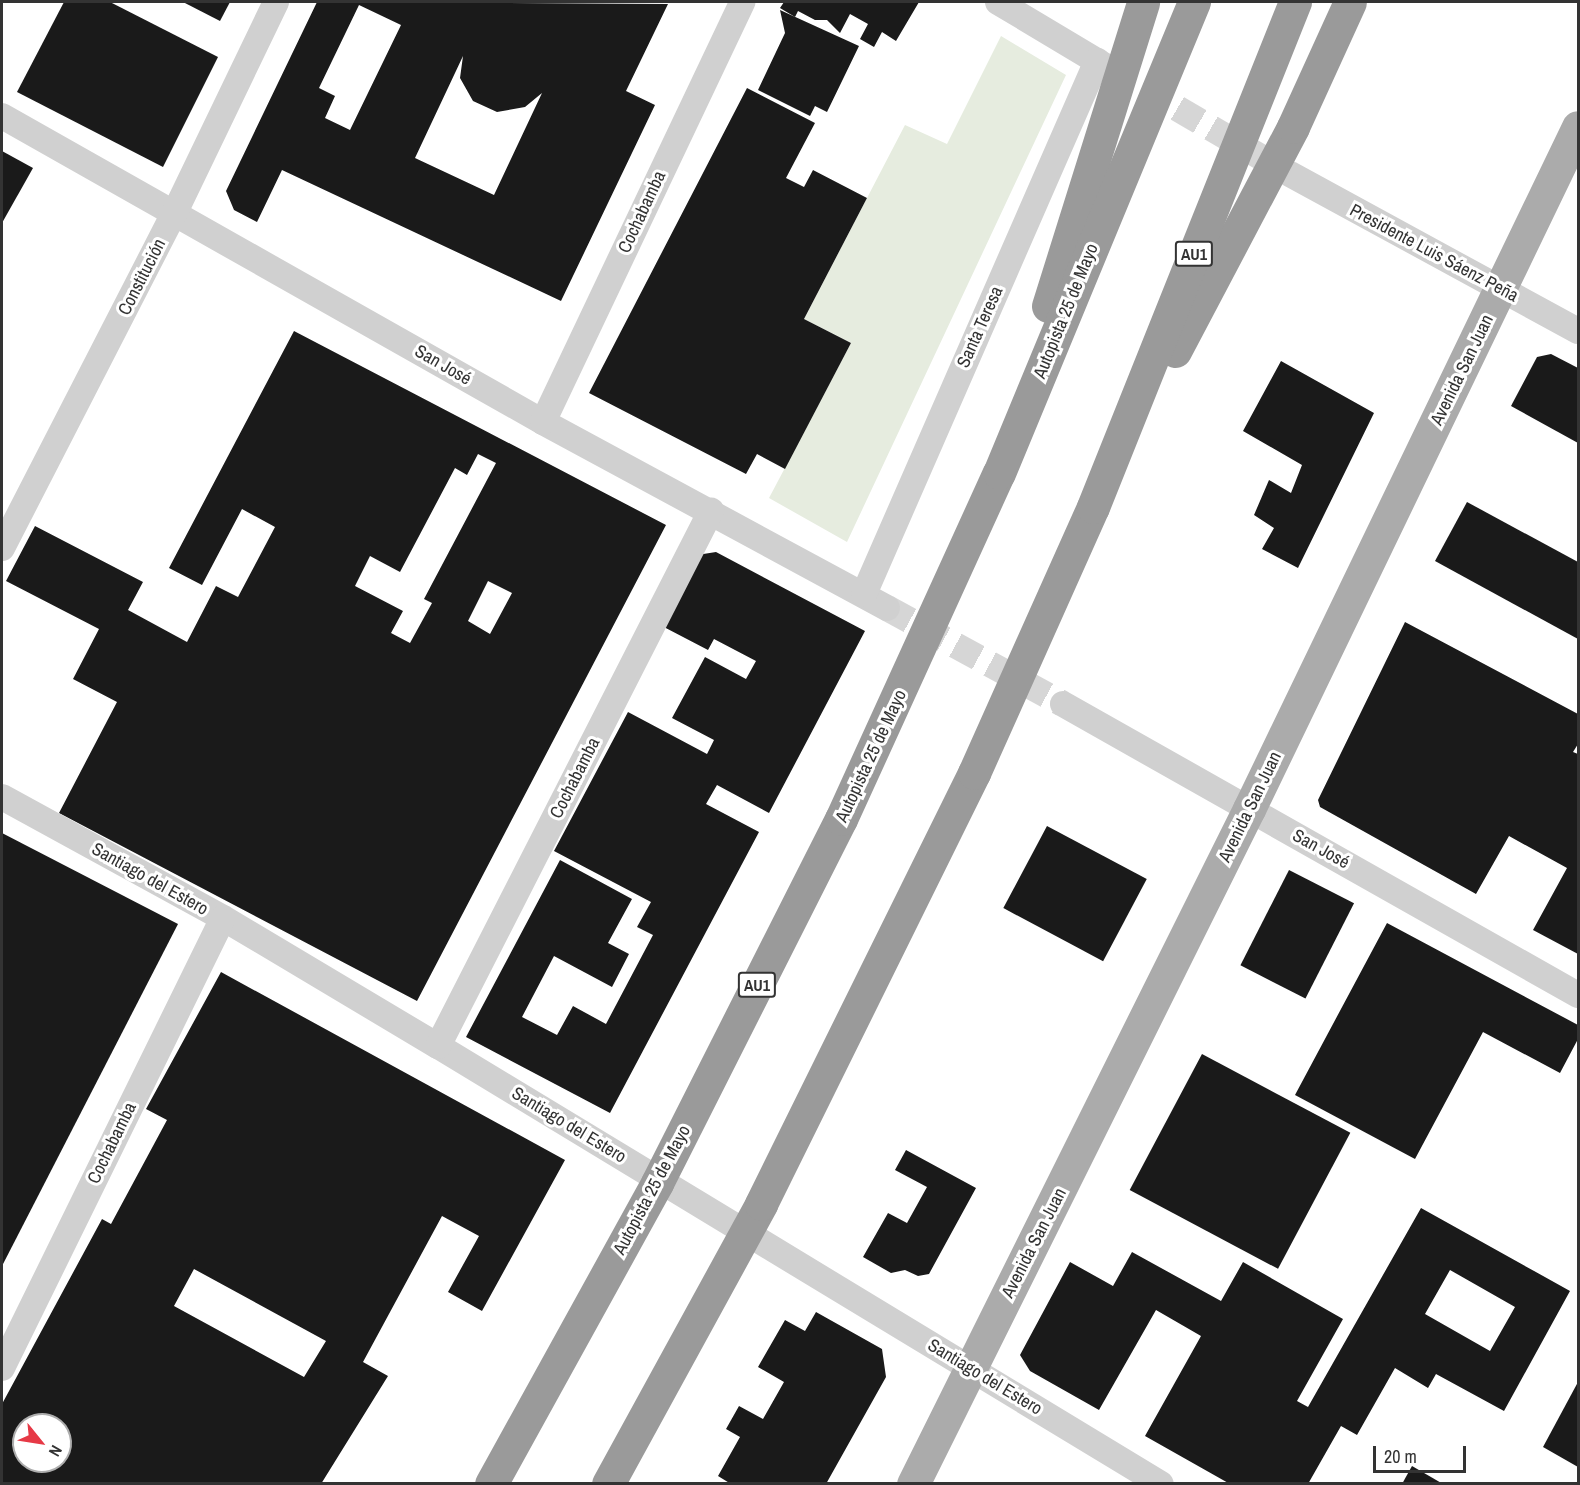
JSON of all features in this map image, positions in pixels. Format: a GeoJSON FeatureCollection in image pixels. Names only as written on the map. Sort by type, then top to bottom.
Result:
{"type":"FeatureCollection","features":[{"type":"Feature","properties":{"kind":"highway"},"geometry":{"type":"LineString","coordinates":[[999,473],[1143,2]]}},
{"type":"Feature","properties":{"kind":"highway","name":"Autopista 25 de Mayo"},"geometry":{"type":"LineString","coordinates":[[491,1484],[657,1183],[841,819],[999,473],[1194,2]]}},
{"type":"Feature","properties":{"kind":"highway","name":"AU1"},"geometry":{"type":"LineString","coordinates":[[608,1484],[700,1320],[913,902],[1094,507],[1295,2]]}},
{"type":"Feature","properties":{"kind":"highway"},"geometry":{"type":"LineString","coordinates":[[1094,507],[1293,127],[1350,2]]}},
{"type":"Feature","properties":{"kind":"main road","name":"Avenida San Juan"},"geometry":{"type":"LineString","coordinates":[[913,1484],[1249,809],[1502,289],[1578,127]]}},
{"type":"Feature","properties":{"kind":"street","name":"Constitución"},"geometry":{"type":"LineString","coordinates":[[2,548],[175,212],[276,2]]}},
{"type":"Feature","properties":{"kind":"street","name":"Cochabamba"},"geometry":{"type":"LineString","coordinates":[[543,422],[742,2]]}},
{"type":"Feature","properties":{"kind":"street","name":"Santa Teresa"},"geometry":{"type":"LineString","coordinates":[[864,594],[1104,65],[998,2]]}},
{"type":"Feature","properties":{"kind":"street","name":"San José"},"geometry":{"type":"LineString","coordinates":[[2,116],[543,422],[887,608]]}},
{"type":"Feature","properties":{"kind":"street","name":"Presidente Luis Sáenz Peña"},"geometry":{"type":"LineString","coordinates":[[1290,174],[1578,332]]}},
{"type":"Feature","properties":{"kind":"street","name":"Cochabamba"},"geometry":{"type":"LineString","coordinates":[[438,1046],[711,511]]}},
{"type":"Feature","properties":{"kind":"street","name":"San José"},"geometry":{"type":"LineString","coordinates":[[1063,704],[1578,995]]}},
{"type":"Feature","properties":{"kind":"street","name":"Santiago del Estero"},"geometry":{"type":"LineString","coordinates":[[2,797],[223,918],[1161,1484]]}},
{"type":"Feature","properties":{"kind":"street","name":"Cochabamba"},"geometry":{"type":"LineString","coordinates":[[2,1368],[223,918]]}},
{"type":"Feature","properties":{"kind":"shaded area"},"geometry":{"type":"Polygon","coordinates":[[[1001,36],[1066,75],[847,542],[769,498],[851,343],[804,319],[905,125],[947,144],[1001,36]]]}},
{"type":"Feature","properties":{"kind":"building"},"geometry":{"type":"Polygon","coordinates":[[[64,2],[110,2],[218,57],[163,167],[17,92],[64,2]]]}},
{"type":"Feature","properties":{"kind":"building"},"geometry":{"type":"Polygon","coordinates":[[[183,2],[230,2],[220,21],[183,2]]]}},
{"type":"Feature","properties":{"kind":"building"},"geometry":{"type":"Polygon","coordinates":[[[317,2],[668,4],[626,91],[655,105],[561,301],[282,170],[257,222],[234,210],[226,191],[317,2]],[[359,5],[319,88],[335,96],[325,118],[350,130],[401,25],[359,5]],[[463,56],[415,158],[494,195],[542,93],[525,107],[497,112],[473,101],[460,78],[463,56]]]}},
{"type":"Feature","properties":{"kind":"building"},"geometry":{"type":"Polygon","coordinates":[[[784,2],[919,2],[896,41],[882,32],[874,47],[860,39],[868,24],[850,14],[840,33],[827,20],[815,20],[798,11],[795,17],[780,8],[784,2]]]}},
{"type":"Feature","properties":{"kind":"building"},"geometry":{"type":"Polygon","coordinates":[[[780,10],[859,46],[827,112],[815,106],[810,116],[758,90],[785,33],[780,10]]]}},
{"type":"Feature","properties":{"kind":"building"},"geometry":{"type":"Polygon","coordinates":[[[747,88],[815,123],[786,178],[804,187],[813,170],[867,198],[804,319],[851,343],[785,469],[757,454],[746,474],[589,393],[747,88]]]}},
{"type":"Feature","properties":{"kind":"building"},"geometry":{"type":"Polygon","coordinates":[[[2,151],[33,168],[2,223],[2,151]]]}},
{"type":"Feature","properties":{"kind":"building"},"geometry":{"type":"Polygon","coordinates":[[[294,331],[666,525],[417,1001],[59,813],[117,702],[73,679],[99,629],[6,581],[35,526],[143,582],[128,610],[187,642],[216,586],[238,597],[275,527],[242,509],[202,585],[169,568],[294,331]],[[478,454],[467,475],[455,468],[400,572],[370,556],[355,586],[403,611],[391,633],[410,643],[432,603],[424,599],[496,463],[478,454]],[[488,581],[468,621],[490,634],[512,593],[488,581]]]}},
{"type":"Feature","properties":{"kind":"building"},"geometry":{"type":"Polygon","coordinates":[[[1551,354],[1578,368],[1578,443],[1511,406],[1537,357],[1551,354]]]}},
{"type":"Feature","properties":{"kind":"building"},"geometry":{"type":"Polygon","coordinates":[[[1281,361],[1374,413],[1298,568],[1262,549],[1274,528],[1254,515],[1269,480],[1291,493],[1302,465],[1243,431],[1281,361]]]}},
{"type":"Feature","properties":{"kind":"building"},"geometry":{"type":"Polygon","coordinates":[[[1467,502],[1578,562],[1578,639],[1435,561],[1467,502]]]}},
{"type":"Feature","properties":{"kind":"building"},"geometry":{"type":"Polygon","coordinates":[[[716,552],[865,631],[769,813],[717,785],[706,804],[759,832],[610,1113],[466,1037],[560,860],[632,899],[608,943],[629,954],[612,987],[554,956],[522,1017],[557,1035],[573,1006],[606,1024],[653,935],[637,927],[651,902],[554,851],[628,712],[707,754],[714,740],[672,718],[705,657],[746,679],[756,661],[714,639],[708,650],[660,625],[697,555],[716,552]]]}},
{"type":"Feature","properties":{"kind":"building"},"geometry":{"type":"Polygon","coordinates":[[[1405,622],[1578,714],[1578,744],[1573,752],[1578,754],[1578,954],[1533,930],[1567,868],[1509,836],[1476,894],[1320,807],[1318,800],[1405,622]]]}},
{"type":"Feature","properties":{"kind":"building"},"geometry":{"type":"Polygon","coordinates":[[[1047,826],[1147,879],[1103,961],[1003,908],[1047,826]]]}},
{"type":"Feature","properties":{"kind":"building"},"geometry":{"type":"Polygon","coordinates":[[[2,833],[178,924],[2,1266],[2,833]]]}},
{"type":"Feature","properties":{"kind":"building"},"geometry":{"type":"Polygon","coordinates":[[[1289,870],[1354,903],[1305,998],[1240,965],[1289,870]]]}},
{"type":"Feature","properties":{"kind":"building"},"geometry":{"type":"Polygon","coordinates":[[[1387,923],[1578,1025],[1578,1039],[1560,1073],[1483,1032],[1415,1159],[1295,1095],[1387,923]]]}},
{"type":"Feature","properties":{"kind":"building"},"geometry":{"type":"Polygon","coordinates":[[[221,972],[565,1160],[482,1311],[448,1292],[479,1236],[442,1216],[363,1362],[388,1376],[321,1484],[2,1484],[2,1404],[102,1219],[111,1224],[167,1120],[146,1109],[221,972]],[[194,1269],[174,1306],[304,1377],[326,1341],[194,1269]]]}},
{"type":"Feature","properties":{"kind":"building"},"geometry":{"type":"Polygon","coordinates":[[[1202,1054],[1350,1133],[1278,1269],[1130,1190],[1202,1054]]]}},
{"type":"Feature","properties":{"kind":"building"},"geometry":{"type":"Polygon","coordinates":[[[906,1150],[976,1188],[929,1274],[918,1276],[905,1270],[891,1273],[863,1257],[888,1213],[907,1223],[927,1187],[895,1170],[906,1150]]]}},
{"type":"Feature","properties":{"kind":"building"},"geometry":{"type":"Polygon","coordinates":[[[1421,1208],[1570,1291],[1504,1411],[1436,1374],[1428,1388],[1395,1368],[1357,1435],[1341,1426],[1308,1484],[1230,1484],[1145,1436],[1201,1336],[1156,1310],[1099,1410],[1030,1371],[1020,1355],[1070,1262],[1113,1286],[1132,1252],[1221,1301],[1243,1262],[1343,1319],[1297,1401],[1308,1407],[1421,1208]],[[1450,1270],[1425,1314],[1490,1351],[1515,1307],[1450,1270]]]}},
{"type":"Feature","properties":{"kind":"building"},"geometry":{"type":"Polygon","coordinates":[[[816,1312],[882,1349],[886,1377],[826,1484],[731,1484],[718,1476],[740,1437],[726,1429],[739,1406],[763,1419],[784,1382],[758,1367],[785,1320],[805,1331],[816,1312]]]}},
{"type":"Feature","properties":{"kind":"building"},"geometry":{"type":"Polygon","coordinates":[[[1578,1382],[1578,1467],[1543,1447],[1578,1382]]]}},
{"type":"Feature","properties":{"kind":"building"},"geometry":{"type":"Polygon","coordinates":[[[1412,1466],[1443,1484],[1402,1484],[1412,1466]]]}},
{"type":"Feature","properties":{"kind":"tunnel"},"geometry":{"type":"LineString","coordinates":[[1110,69],[1288,173]]}},
{"type":"Feature","properties":{"kind":"tunnel"},"geometry":{"type":"LineString","coordinates":[[887,608],[1063,704]]}}]}
